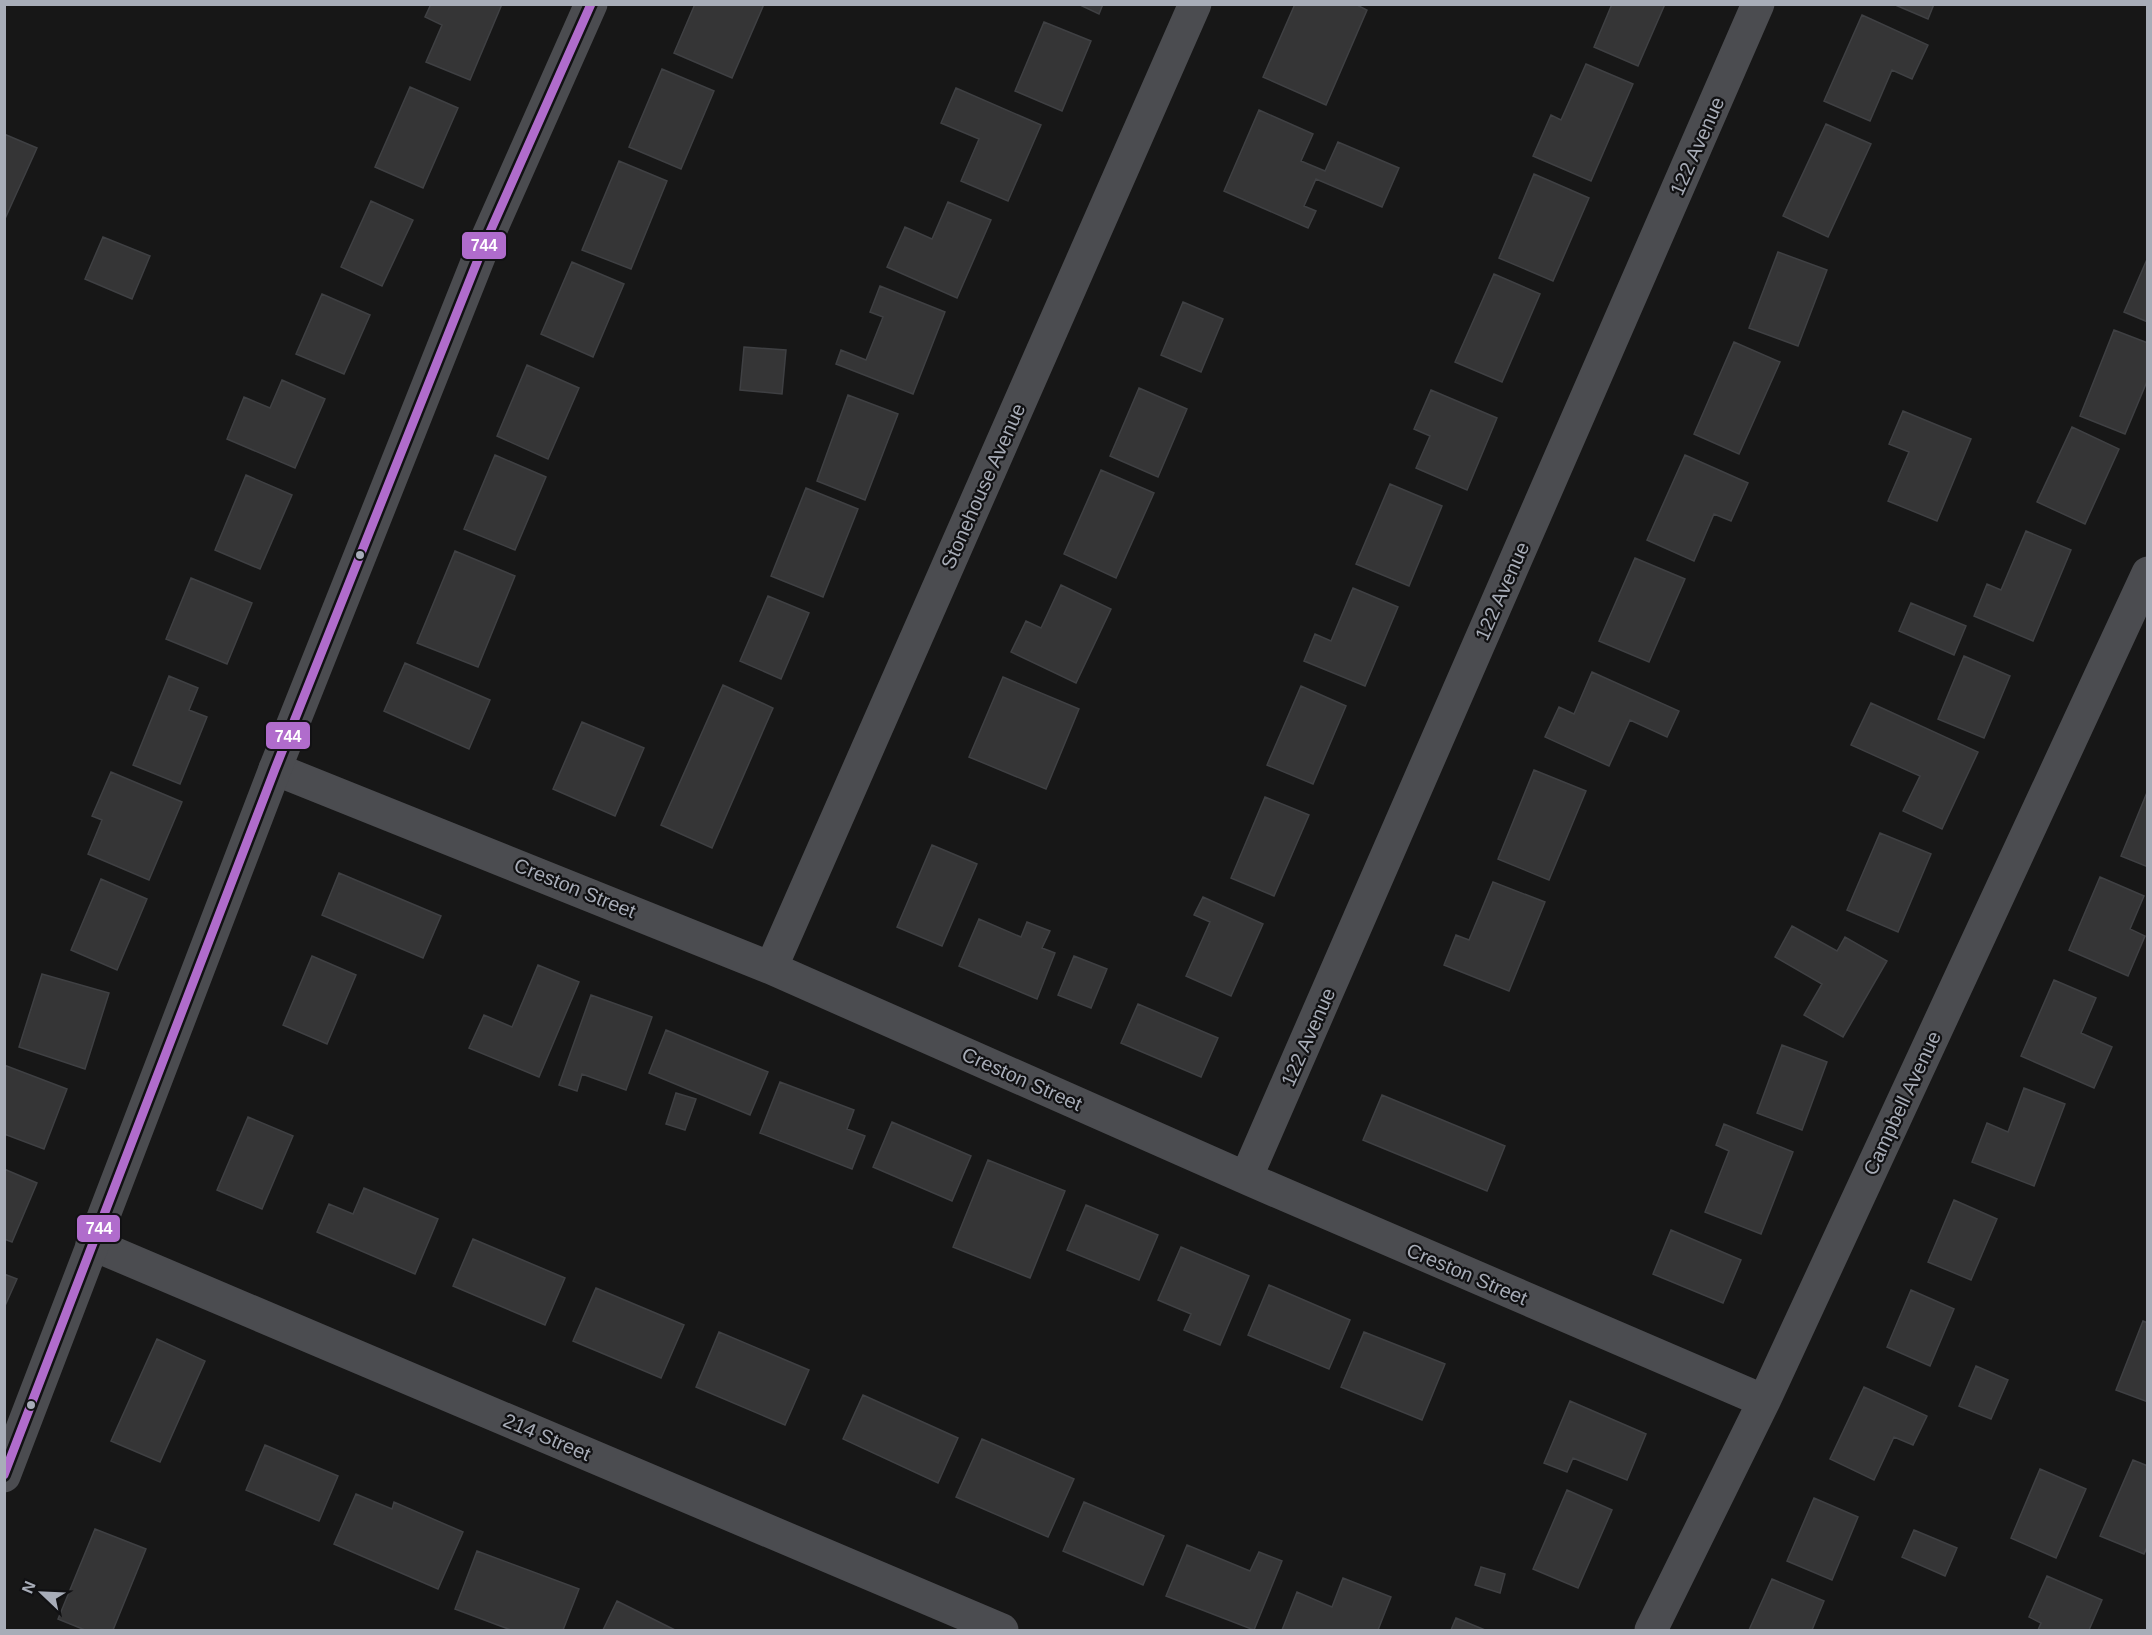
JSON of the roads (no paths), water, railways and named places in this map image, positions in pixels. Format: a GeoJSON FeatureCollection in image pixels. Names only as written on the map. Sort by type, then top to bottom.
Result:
{"type":"FeatureCollection","features":[{"type":"Feature","properties":{"kind":"street"},"geometry":{"type":"LineString","coordinates":[[4,1476],[275,769],[481,252],[591,4]]}},
{"type":"Feature","properties":{"kind":"street","name":"Stonehouse Avenue"},"geometry":{"type":"LineString","coordinates":[[771,968],[1195,4]]}},
{"type":"Feature","properties":{"kind":"street","name":"122 Avenue"},"geometry":{"type":"LineString","coordinates":[[1246,1178],[1758,4]]}},
{"type":"Feature","properties":{"kind":"street","name":"Campbell Avenue"},"geometry":{"type":"LineString","coordinates":[[1651,1630],[1764,1401],[2148,573]]}},
{"type":"Feature","properties":{"kind":"street","name":"Creston Street"},"geometry":{"type":"LineString","coordinates":[[275,769],[771,968],[1246,1178],[1764,1401]]}},
{"type":"Feature","properties":{"kind":"street","name":"214 Street"},"geometry":{"type":"LineString","coordinates":[[92,1245],[1002,1630]]}}]}
